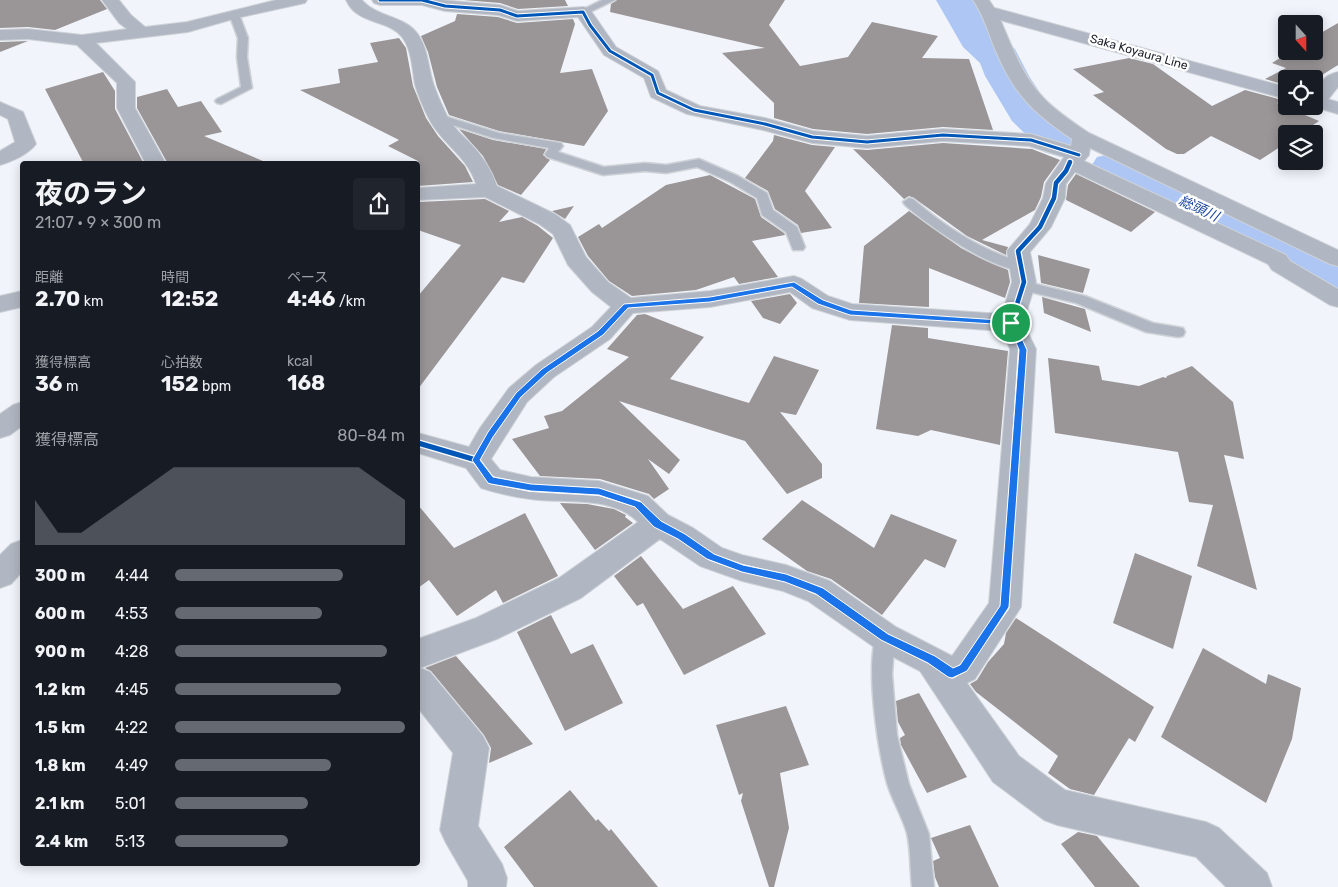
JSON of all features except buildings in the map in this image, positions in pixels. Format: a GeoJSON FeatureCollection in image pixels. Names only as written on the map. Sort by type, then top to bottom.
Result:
{"type":"FeatureCollection","features":[{"type":"Feature","properties":{"kind":"main road","name":"Saka Koyaura Line"},"geometry":{"type":"LineString","coordinates":[[986,6],[1278,91]]}},
{"type":"Feature","properties":{"kind":"main road"},"geometry":{"type":"LineString","coordinates":[[1323,103],[1338,108]]}},
{"type":"Feature","properties":{"kind":"street"},"geometry":{"type":"LineString","coordinates":[[110,0],[138,32]]}},
{"type":"Feature","properties":{"kind":"street"},"geometry":{"type":"LineString","coordinates":[[0,35],[28,34],[82,40],[188,27],[237,7],[299,0]]}},
{"type":"Feature","properties":{"kind":"street"},"geometry":{"type":"LineString","coordinates":[[354,0],[361,9],[399,25],[410,36],[417,50],[425,87],[438,117],[448,134],[463,147],[480,169],[488,190]]}},
{"type":"Feature","properties":{"kind":"street"},"geometry":{"type":"LineString","coordinates":[[380,0],[422,0],[445,6],[500,10],[517,16],[583,12],[590,25],[610,51],[652,75],[658,93],[694,110],[765,124],[812,137],[867,142],[943,135],[1031,140],[1077,151],[1329,254]]}},
{"type":"Feature","properties":{"kind":"street"},"geometry":{"type":"LineString","coordinates":[[986,6],[1018,78],[1033,100],[1060,122],[1077,151],[1278,260],[1280,265],[1338,299]]}},
{"type":"Feature","properties":{"kind":"street"},"geometry":{"type":"LineString","coordinates":[[82,40],[126,82],[126,108],[154,161]]}},
{"type":"Feature","properties":{"kind":"street"},"geometry":{"type":"LineString","coordinates":[[1323,91],[1338,77]]}},
{"type":"Feature","properties":{"kind":"street"},"geometry":{"type":"LineString","coordinates":[[0,108],[16,116],[26,144],[0,159]]}},
{"type":"Feature","properties":{"kind":"street"},"geometry":{"type":"LineString","coordinates":[[420,444],[476,460],[491,480],[531,488],[599,492],[638,504],[658,524],[682,537],[710,556],[742,568],[786,578],[819,591],[885,637],[931,660],[952,674],[963,668],[1004,607],[1023,350],[1011,323],[1022,276],[1018,251],[1040,227],[1054,198],[1056,182],[1066,171],[1077,151]]}},
{"type":"Feature","properties":{"kind":"street"},"geometry":{"type":"LineString","coordinates":[[420,194],[488,190],[547,219],[562,230],[576,260],[600,287],[626,306],[710,299],[794,284],[820,302],[850,312],[1011,323]]}},
{"type":"Feature","properties":{"kind":"street"},"geometry":{"type":"LineString","coordinates":[[1329,254],[1338,236]]}},
{"type":"Feature","properties":{"kind":"street"},"geometry":{"type":"LineString","coordinates":[[1280,265],[1329,254]]}},
{"type":"Feature","properties":{"kind":"street"},"geometry":{"type":"LineString","coordinates":[[0,304],[20,299]]}},
{"type":"Feature","properties":{"kind":"street"},"geometry":{"type":"LineString","coordinates":[[476,460],[490,435],[518,395],[545,371],[601,333],[626,306]]}},
{"type":"Feature","properties":{"kind":"street"},"geometry":{"type":"LineString","coordinates":[[420,653],[486,629],[570,588],[658,524]]}},
{"type":"Feature","properties":{"kind":"street"},"geometry":{"type":"LineString","coordinates":[[0,575],[20,555]]}},
{"type":"Feature","properties":{"kind":"street"},"geometry":{"type":"LineString","coordinates":[[931,660],[1006,769],[1057,807],[1206,841],[1253,887]]}},
{"type":"Feature","properties":{"kind":"street"},"geometry":{"type":"LineString","coordinates":[[420,685],[471,748],[459,830],[488,878],[487,887]]}},
{"type":"Feature","properties":{"kind":"lane"},"geometry":{"type":"LineString","coordinates":[[583,12],[610,0]]}},
{"type":"Feature","properties":{"kind":"lane"},"geometry":{"type":"LineString","coordinates":[[221,101],[247,88],[242,57],[243,38],[237,7]]}},
{"type":"Feature","properties":{"kind":"lane"},"geometry":{"type":"LineString","coordinates":[[438,117],[497,136],[557,146],[551,154],[603,171],[645,167],[666,169],[692,163],[699,164],[734,179],[762,196],[767,212],[792,230],[798,246]]}},
{"type":"Feature","properties":{"kind":"lane"},"geometry":{"type":"LineString","coordinates":[[909,202],[931,222],[1009,264],[1022,276],[1152,328],[1178,332]]}},
{"type":"Feature","properties":{"kind":"lane"},"geometry":{"type":"LineString","coordinates":[[885,637],[882,674],[887,735],[898,784],[918,834],[923,887]]}},
{"type":"Feature","properties":{"kind":"waterway","name":"総頭川"},"geometry":{"type":"LineString","coordinates":[[956,0],[978,38],[1000,58],[1007,76],[1029,111],[1061,142]]}},
{"type":"Feature","properties":{"kind":"waterway","name":"総頭川"},"geometry":{"type":"LineString","coordinates":[[1115,168],[1284,248]]}},
{"type":"Feature","properties":{"kind":"waterway","name":"総頭川"},"geometry":{"type":"LineString","coordinates":[[1320,267],[1338,278]]}},
{"type":"Feature","properties":{"kind":"cycle path"},"geometry":{"type":"LineString","coordinates":[[380,0],[422,0],[445,6],[500,10],[517,16],[583,12],[590,25],[610,51],[652,75],[658,93],[694,110],[765,124],[812,137],[867,142],[943,135],[1031,140],[1079,155]]}},
{"type":"Feature","properties":{"kind":"cycle path"},"geometry":{"type":"LineString","coordinates":[[420,444],[476,460],[491,480],[531,488],[599,492],[638,504],[658,524],[682,537],[711,557],[742,568],[786,578],[819,591],[885,637],[931,660],[952,674],[963,668],[1005,607],[1023,349],[1011,323],[1024,282],[1018,251],[1040,227],[1054,198],[1056,183],[1066,171],[1070,162]]}},
{"type":"Feature","properties":{"kind":"route"},"geometry":{"type":"LineString","coordinates":[[794,284],[820,302],[850,312],[1011,323],[1023,350],[1013,506],[1004,607],[963,668],[952,674],[931,660],[885,637],[819,591],[786,578],[742,568],[710,556],[682,537],[658,524],[638,504],[599,492],[531,488],[491,480],[476,460],[490,435],[518,395],[545,371],[601,333],[626,306],[710,299],[794,284]]}}]}
